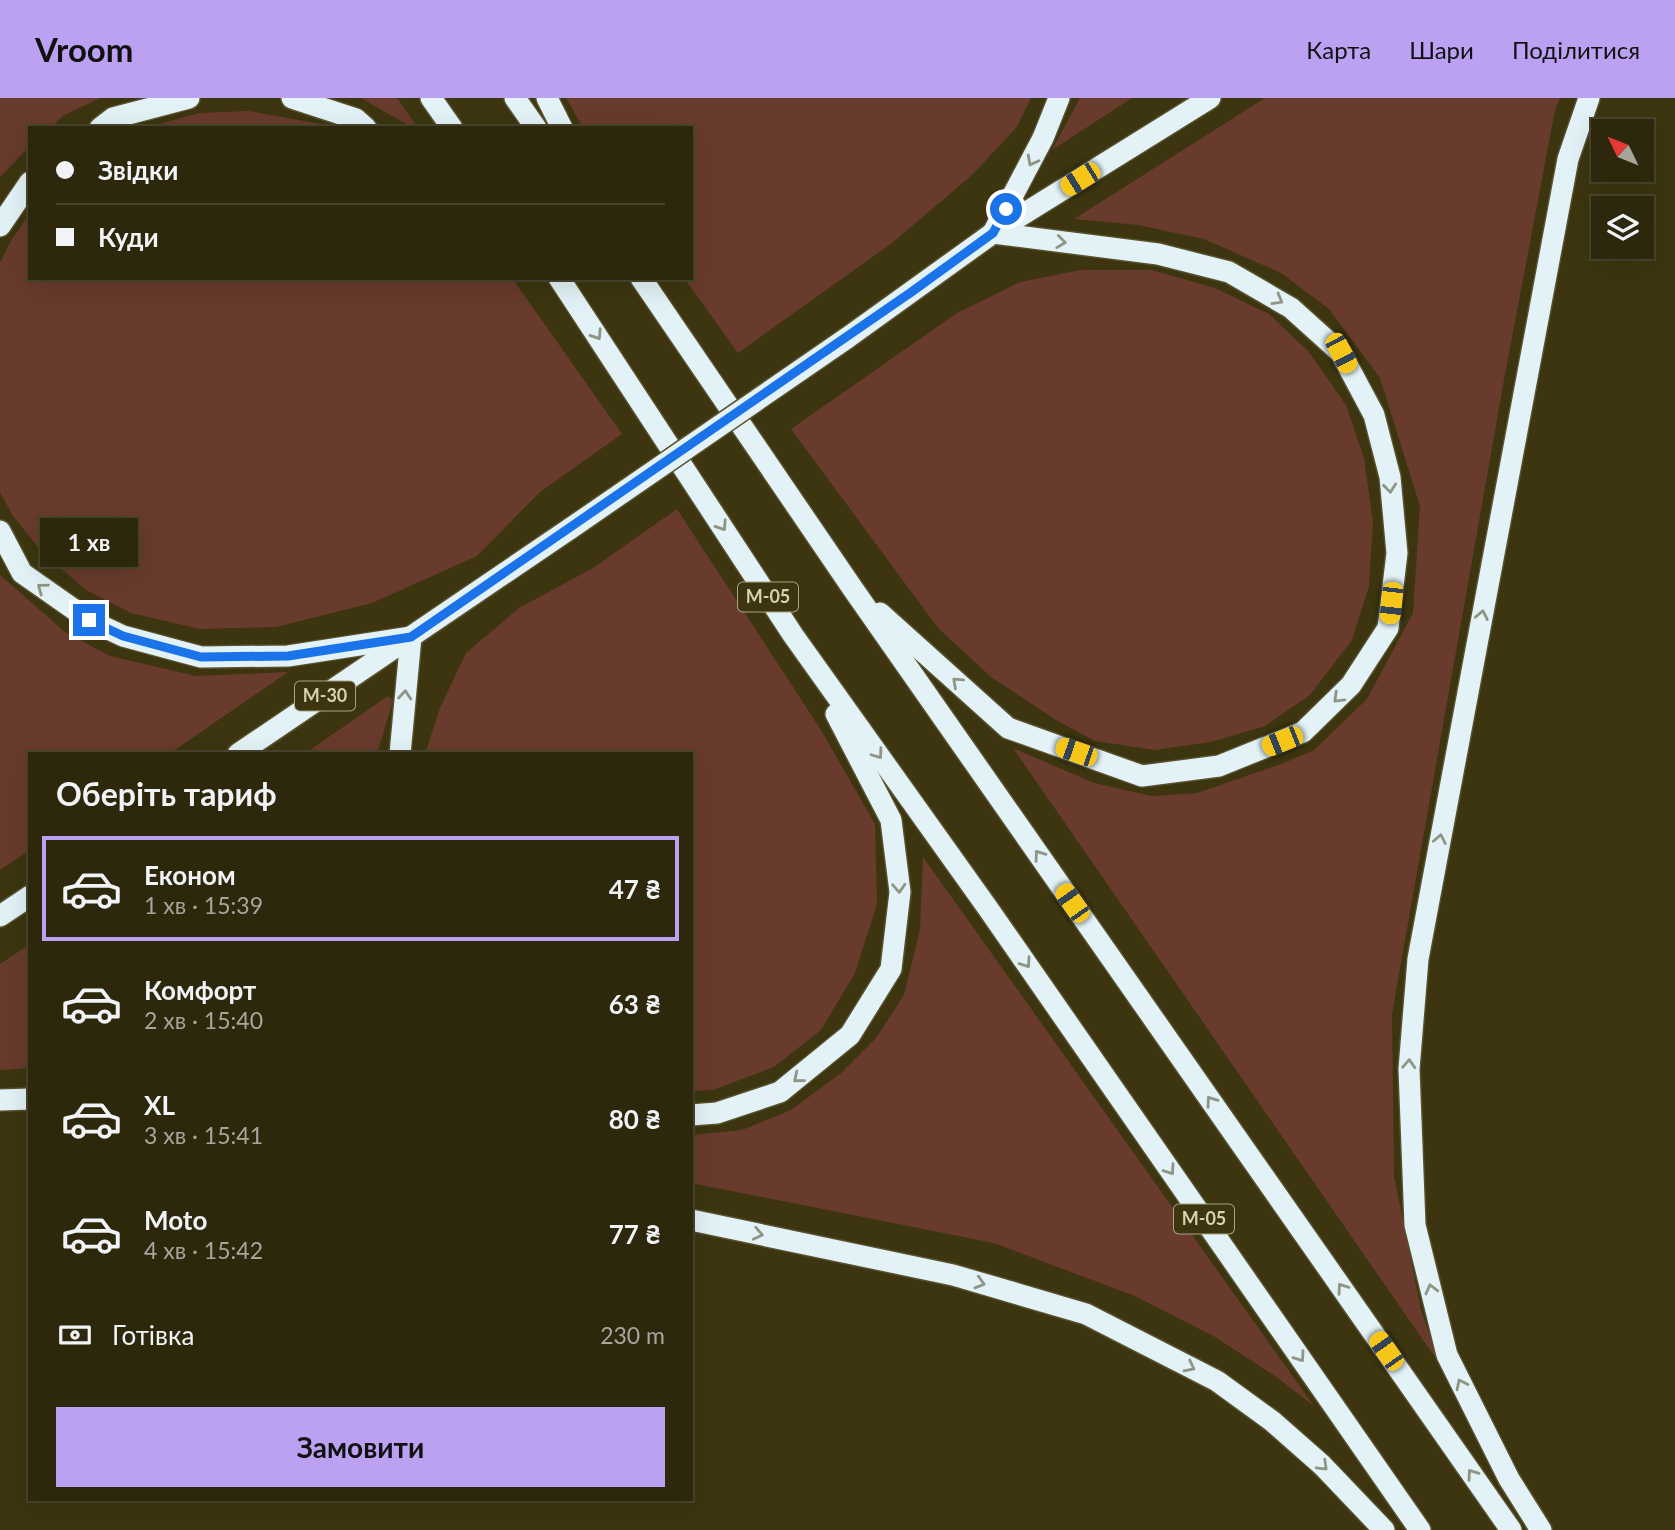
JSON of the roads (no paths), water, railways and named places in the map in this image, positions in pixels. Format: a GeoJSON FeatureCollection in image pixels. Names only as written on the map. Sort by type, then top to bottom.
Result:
{"type":"FeatureCollection","features":[{"type":"Feature","properties":{"kind":"highway"},"geometry":{"type":"LineString","coordinates":[[103,126],[113,118],[189,98]]}},
{"type":"Feature","properties":{"kind":"highway"},"geometry":{"type":"LineString","coordinates":[[292,98],[356,119],[364,126]]}},
{"type":"Feature","properties":{"kind":"highway"},"geometry":{"type":"LineString","coordinates":[[431,98],[451,126]]}},
{"type":"Feature","properties":{"kind":"highway"},"geometry":{"type":"LineString","coordinates":[[515,98],[535,126]]}},
{"type":"Feature","properties":{"kind":"highway"},"geometry":{"type":"LineString","coordinates":[[547,98],[561,126]]}},
{"type":"Feature","properties":{"kind":"highway"},"geometry":{"type":"LineString","coordinates":[[852,589],[1008,728],[1142,776],[1219,766],[1303,732],[1351,685],[1388,628],[1397,554],[1390,477],[1374,415],[1341,353],[1291,308],[1229,272],[1158,254],[993,233],[1043,138],[1059,98]]}},
{"type":"Feature","properties":{"kind":"highway","name":"М-30"},"geometry":{"type":"LineString","coordinates":[[242,752],[847,338],[993,233],[1209,98]]}},
{"type":"Feature","properties":{"kind":"highway"},"geometry":{"type":"LineString","coordinates":[[1541,1530],[1508,1479],[1447,1355],[1415,1225],[1409,1069],[1418,959],[1568,159],[1589,98]]}},
{"type":"Feature","properties":{"kind":"highway"},"geometry":{"type":"LineString","coordinates":[[0,226],[28,185]]}},
{"type":"Feature","properties":{"kind":"highway","name":"М-05"},"geometry":{"type":"LineString","coordinates":[[560,280],[793,635],[995,919],[1420,1530]]}},
{"type":"Feature","properties":{"kind":"highway"},"geometry":{"type":"LineString","coordinates":[[642,280],[852,589],[1511,1530]]}},
{"type":"Feature","properties":{"kind":"highway"},"geometry":{"type":"LineString","coordinates":[[0,531],[22,573],[89,620],[123,636],[201,657],[288,656],[411,637],[400,752]]}},
{"type":"Feature","properties":{"kind":"highway"},"geometry":{"type":"LineString","coordinates":[[693,1115],[717,1113],[780,1092],[850,1035],[891,969],[900,892],[891,820],[793,635]]}},
{"type":"Feature","properties":{"kind":"highway"},"geometry":{"type":"LineString","coordinates":[[0,916],[28,897]]}},
{"type":"Feature","properties":{"kind":"highway"},"geometry":{"type":"LineString","coordinates":[[0,1100],[28,1099]]}},
{"type":"Feature","properties":{"kind":"highway"},"geometry":{"type":"LineString","coordinates":[[693,1220],[953,1275],[1086,1314],[1217,1381],[1272,1421],[1322,1465],[1384,1530]]}}]}
